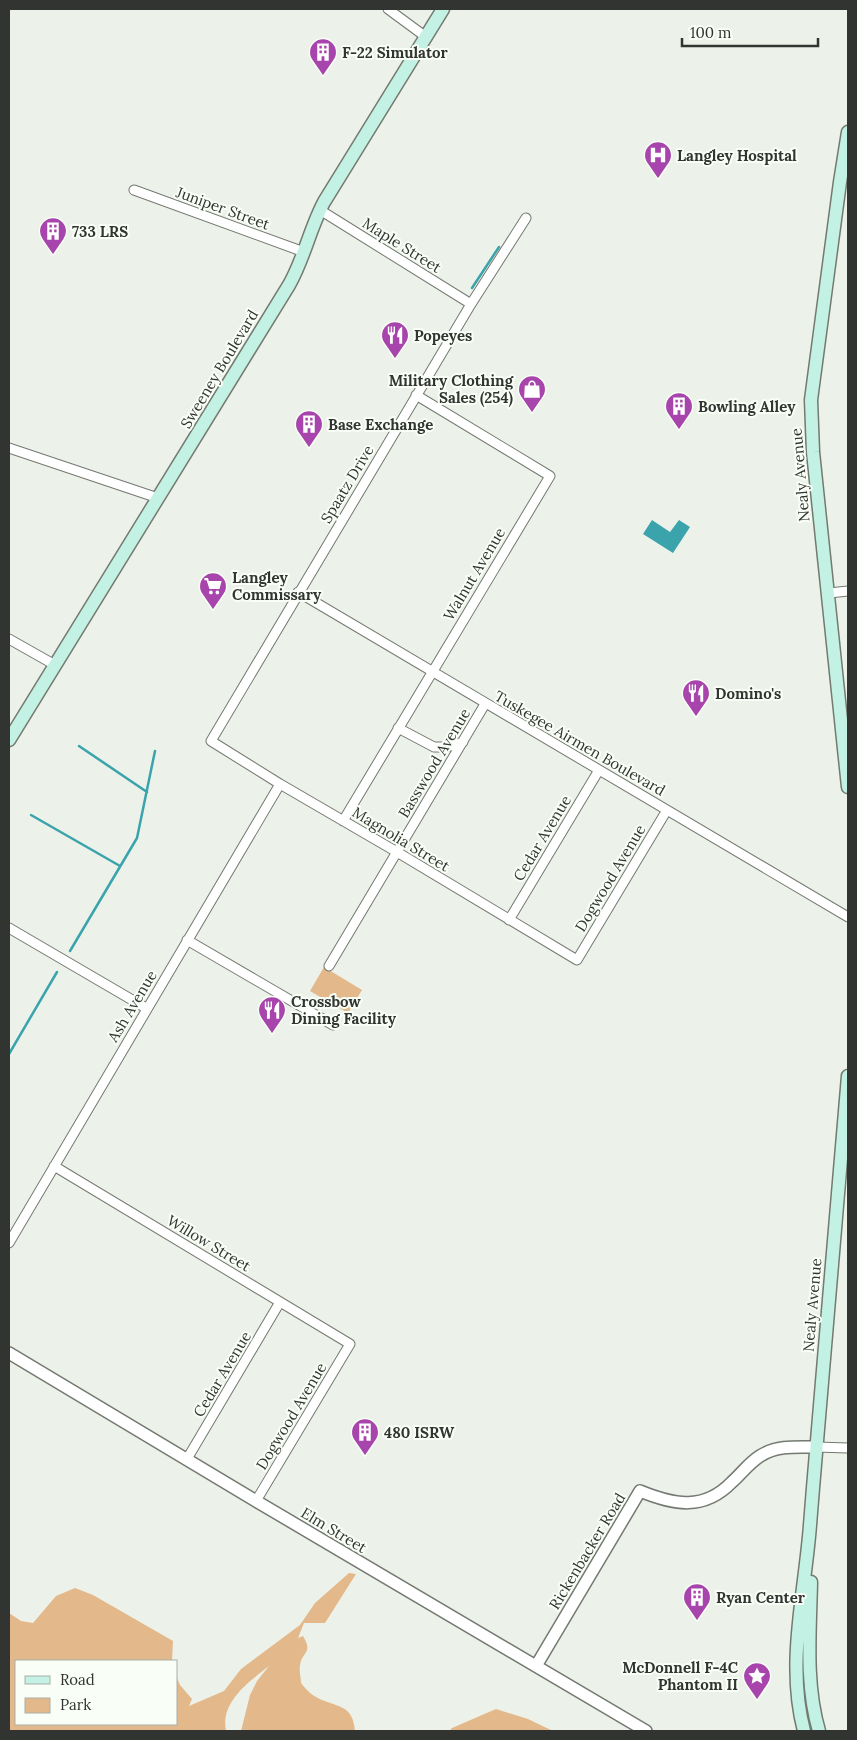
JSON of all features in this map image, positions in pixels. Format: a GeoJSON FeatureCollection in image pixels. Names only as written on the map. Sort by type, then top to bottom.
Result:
{"type":"FeatureCollection","features":[{"type":"Feature","properties":{"kind":"main road","name":"Sweeney Boulevard"},"geometry":{"type":"LineString","coordinates":[[9,740],[289,285],[320,210],[444,9]]}},
{"type":"Feature","properties":{"kind":"main road","name":"Nealy Avenue"},"geometry":{"type":"LineString","coordinates":[[848,132],[811,400],[812,452],[829,593],[848,787]]}},
{"type":"Feature","properties":{"kind":"main road","name":"Nealy Avenue"},"geometry":{"type":"LineString","coordinates":[[809,1537],[848,1076]]}},
{"type":"Feature","properties":{"kind":"main road"},"geometry":{"type":"LineString","coordinates":[[804,1731],[797,1692],[796,1666],[809,1537]]}},
{"type":"Feature","properties":{"kind":"main road"},"geometry":{"type":"LineString","coordinates":[[809,1537],[811,1572],[809,1676],[811,1698],[819,1731]]}},
{"type":"Feature","properties":{"kind":"street"},"geometry":{"type":"LineString","coordinates":[[388,9],[426,37]]}},
{"type":"Feature","properties":{"kind":"street","name":"Juniper Street"},"geometry":{"type":"LineString","coordinates":[[134,190],[304,252]]}},
{"type":"Feature","properties":{"kind":"street","name":"Maple Street"},"geometry":{"type":"LineString","coordinates":[[320,210],[471,304]]}},
{"type":"Feature","properties":{"kind":"street","name":"Spaatz Drive"},"geometry":{"type":"LineString","coordinates":[[211,742],[416,395],[526,218]]}},
{"type":"Feature","properties":{"kind":"street","name":"Walnut Avenue"},"geometry":{"type":"LineString","coordinates":[[343,821],[550,476],[416,395]]}},
{"type":"Feature","properties":{"kind":"street"},"geometry":{"type":"LineString","coordinates":[[9,448],[158,498]]}},
{"type":"Feature","properties":{"kind":"street"},"geometry":{"type":"LineString","coordinates":[[829,593],[848,591]]}},
{"type":"Feature","properties":{"kind":"street","name":"Tuskegee Airmen Boulevard"},"geometry":{"type":"LineString","coordinates":[[298,592],[848,917]]}},
{"type":"Feature","properties":{"kind":"street"},"geometry":{"type":"LineString","coordinates":[[9,639],[55,665]]}},
{"type":"Feature","properties":{"kind":"street","name":"Basswood Avenue"},"geometry":{"type":"LineString","coordinates":[[329,966],[486,704]]}},
{"type":"Feature","properties":{"kind":"street"},"geometry":{"type":"LineString","coordinates":[[398,728],[434,747],[447,747],[462,742]]}},
{"type":"Feature","properties":{"kind":"street","name":"Magnolia Street"},"geometry":{"type":"LineString","coordinates":[[211,742],[577,960]]}},
{"type":"Feature","properties":{"kind":"street","name":"Cedar Avenue"},"geometry":{"type":"LineString","coordinates":[[509,920],[599,770]]}},
{"type":"Feature","properties":{"kind":"street","name":"Ash Avenue"},"geometry":{"type":"LineString","coordinates":[[9,1243],[146,1008],[280,784]]}},
{"type":"Feature","properties":{"kind":"street","name":"Dogwood Avenue"},"geometry":{"type":"LineString","coordinates":[[577,960],[667,810]]}},
{"type":"Feature","properties":{"kind":"street"},"geometry":{"type":"LineString","coordinates":[[9,928],[146,1008]]}},
{"type":"Feature","properties":{"kind":"street"},"geometry":{"type":"LineString","coordinates":[[187,940],[333,1025]]}},
{"type":"Feature","properties":{"kind":"street","name":"Willow Street"},"geometry":{"type":"LineString","coordinates":[[54,1166],[350,1344]]}},
{"type":"Feature","properties":{"kind":"street","name":"Cedar Avenue"},"geometry":{"type":"LineString","coordinates":[[187,1459],[280,1302]]}},
{"type":"Feature","properties":{"kind":"street","name":"Dogwood Avenue"},"geometry":{"type":"LineString","coordinates":[[256,1502],[350,1344]]}},
{"type":"Feature","properties":{"kind":"street","name":"Elm Street"},"geometry":{"type":"LineString","coordinates":[[9,1353],[256,1502],[646,1731]]}},
{"type":"Feature","properties":{"kind":"street","name":"Rickenbacker Road"},"geometry":{"type":"LineString","coordinates":[[536,1666],[640,1491],[663,1500],[684,1503],[702,1500],[719,1493],[761,1455],[783,1447],[816,1448]]}},
{"type":"Feature","properties":{"kind":"street"},"geometry":{"type":"LineString","coordinates":[[816,1448],[848,1448]]}},
{"type":"Feature","properties":{"kind":"green space"},"geometry":{"type":"Polygon","coordinates":[[[324,967],[362,990],[348,1013],[310,991],[324,967]]]}},
{"type":"Feature","properties":{"kind":"green space"},"geometry":{"type":"Polygon","coordinates":[[[349,1573],[356,1574],[325,1623],[304,1623],[298,1638],[303,1636],[307,1646],[300,1666],[301,1683],[314,1696],[347,1711],[354,1722],[355,1731],[241,1731],[250,1695],[257,1681],[269,1666],[245,1686],[232,1702],[227,1711],[226,1731],[9,1731],[9,1613],[21,1621],[33,1623],[56,1596],[75,1588],[93,1595],[173,1641],[172,1660],[15,1660],[15,1725],[178,1725],[178,1680],[192,1699],[189,1706],[224,1691],[241,1669],[300,1625],[315,1603],[349,1573]]]}},
{"type":"Feature","properties":{"kind":"green space"},"geometry":{"type":"Polygon","coordinates":[[[496,1709],[528,1719],[553,1731],[449,1731],[496,1709]]]}},
{"type":"Feature","properties":{"kind":"water"},"geometry":{"type":"Polygon","coordinates":[[[652,520],[670,532],[679,520],[690,527],[673,553],[643,534],[652,520]]]}},
{"type":"Feature","properties":{"kind":"waterway"},"geometry":{"type":"LineString","coordinates":[[472,288],[499,247]]}},
{"type":"Feature","properties":{"kind":"waterway"},"geometry":{"type":"LineString","coordinates":[[79,746],[147,792]]}},
{"type":"Feature","properties":{"kind":"waterway"},"geometry":{"type":"LineString","coordinates":[[70,951],[137,838],[155,751]]}},
{"type":"Feature","properties":{"kind":"waterway"},"geometry":{"type":"LineString","coordinates":[[31,815],[120,866]]}},
{"type":"Feature","properties":{"kind":"waterway"},"geometry":{"type":"LineString","coordinates":[[9,1054],[57,972]]}},
{"type":"Feature","properties":{"kind":"place","name":"F-22 Simulator"},"geometry":{"type":"Point","coordinates":[323,76]}},
{"type":"Feature","properties":{"kind":"place","name":"Langley Hospital"},"geometry":{"type":"Point","coordinates":[658,179]}},
{"type":"Feature","properties":{"kind":"place","name":"733 LRS"},"geometry":{"type":"Point","coordinates":[53,255]}},
{"type":"Feature","properties":{"kind":"place","name":"Popeyes"},"geometry":{"type":"Point","coordinates":[395,359]}},
{"type":"Feature","properties":{"kind":"place","name":"Military Clothing Sales (254)"},"geometry":{"type":"Point","coordinates":[532,413]}},
{"type":"Feature","properties":{"kind":"place","name":"Bowling Alley"},"geometry":{"type":"Point","coordinates":[679,430]}},
{"type":"Feature","properties":{"kind":"place","name":"Base Exchange"},"geometry":{"type":"Point","coordinates":[309,448]}},
{"type":"Feature","properties":{"kind":"place","name":"Langley Commissary"},"geometry":{"type":"Point","coordinates":[213,610]}},
{"type":"Feature","properties":{"kind":"place","name":"Domino's"},"geometry":{"type":"Point","coordinates":[696,717]}},
{"type":"Feature","properties":{"kind":"place","name":"Crossbow Dining Facility"},"geometry":{"type":"Point","coordinates":[272,1034]}},
{"type":"Feature","properties":{"kind":"place","name":"480 ISRW"},"geometry":{"type":"Point","coordinates":[365,1456]}},
{"type":"Feature","properties":{"kind":"place","name":"Ryan Center"},"geometry":{"type":"Point","coordinates":[697,1621]}},
{"type":"Feature","properties":{"kind":"place","name":"McDonnell F-4C Phantom II"},"geometry":{"type":"Point","coordinates":[757,1700]}}]}
